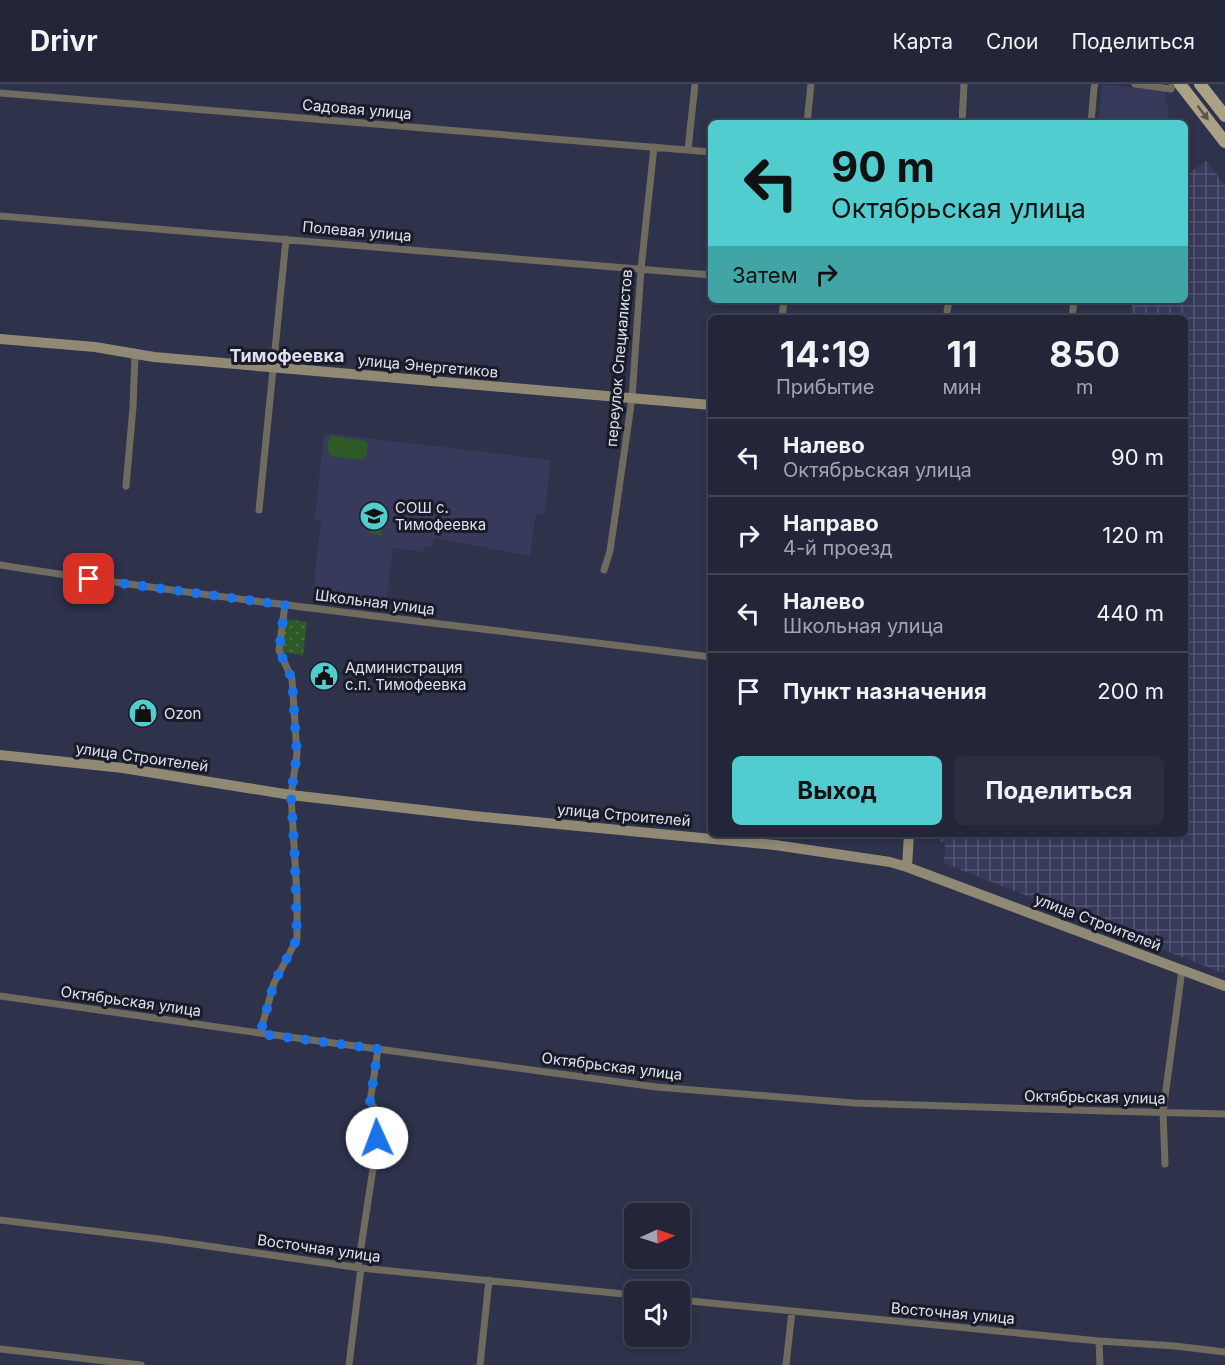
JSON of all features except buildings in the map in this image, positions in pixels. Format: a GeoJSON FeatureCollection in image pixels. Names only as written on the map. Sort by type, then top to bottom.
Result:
{"type":"FeatureCollection","features":[{"type":"Feature","properties":{"kind":"main road"},"geometry":{"type":"LineString","coordinates":[[1180,84],[1225,142]]}},
{"type":"Feature","properties":{"kind":"main road"},"geometry":{"type":"LineString","coordinates":[[1200,84],[1225,116]]}},
{"type":"Feature","properties":{"kind":"main road","name":"улица Энергетиков"},"geometry":{"type":"LineString","coordinates":[[0,339],[96,347],[154,357],[708,405]]}},
{"type":"Feature","properties":{"kind":"main road","name":"улица Строителей"},"geometry":{"type":"LineString","coordinates":[[0,755],[123,768],[291,795],[474,816],[764,844],[890,862],[1225,986]]}},
{"type":"Feature","properties":{"kind":"main road"},"geometry":{"type":"LineString","coordinates":[[907,867],[909,837]]}},
{"type":"Feature","properties":{"kind":"street"},"geometry":{"type":"LineString","coordinates":[[688,150],[694,84]]}},
{"type":"Feature","properties":{"kind":"street"},"geometry":{"type":"LineString","coordinates":[[807,120],[811,84]]}},
{"type":"Feature","properties":{"kind":"street"},"geometry":{"type":"LineString","coordinates":[[962,120],[964,84]]}},
{"type":"Feature","properties":{"kind":"street"},"geometry":{"type":"LineString","coordinates":[[1091,120],[1095,84]]}},
{"type":"Feature","properties":{"kind":"street"},"geometry":{"type":"LineString","coordinates":[[1136,84],[1171,89],[1173,84]]}},
{"type":"Feature","properties":{"kind":"street","name":"Садовая улица"},"geometry":{"type":"LineString","coordinates":[[0,93],[708,152]]}},
{"type":"Feature","properties":{"kind":"street","name":"переулок Специалистов"},"geometry":{"type":"LineString","coordinates":[[604,570],[610,551],[632,398],[641,269],[654,147]]}},
{"type":"Feature","properties":{"kind":"street","name":"Полевая улица"},"geometry":{"type":"LineString","coordinates":[[0,216],[708,275]]}},
{"type":"Feature","properties":{"kind":"street"},"geometry":{"type":"LineString","coordinates":[[259,510],[286,239]]}},
{"type":"Feature","properties":{"kind":"street"},"geometry":{"type":"LineString","coordinates":[[126,486],[135,354]]}},
{"type":"Feature","properties":{"kind":"street","name":"Школьная улица"},"geometry":{"type":"LineString","coordinates":[[0,565],[285,605],[708,657]]}},
{"type":"Feature","properties":{"kind":"street"},"geometry":{"type":"LineString","coordinates":[[260,1034],[274,983],[297,939],[291,795],[297,754],[292,679],[279,650],[285,605]]}},
{"type":"Feature","properties":{"kind":"street"},"geometry":{"type":"LineString","coordinates":[[1165,1164],[1163,1112],[1182,970]]}},
{"type":"Feature","properties":{"kind":"street","name":"Октябрьская улица"},"geometry":{"type":"LineString","coordinates":[[0,996],[260,1034],[656,1087],[854,1103],[1225,1113]]}},
{"type":"Feature","properties":{"kind":"street"},"geometry":{"type":"LineString","coordinates":[[349,1365],[359,1268],[381,1116],[370,1102],[378,1049]]}},
{"type":"Feature","properties":{"kind":"street","name":"Восточная улица"},"geometry":{"type":"LineString","coordinates":[[0,1220],[159,1239],[359,1268],[624,1294]]}},
{"type":"Feature","properties":{"kind":"street"},"geometry":{"type":"LineString","coordinates":[[480,1365],[489,1280]]}},
{"type":"Feature","properties":{"kind":"street","name":"Восточная улица"},"geometry":{"type":"LineString","coordinates":[[690,1301],[1225,1352]]}},
{"type":"Feature","properties":{"kind":"street"},"geometry":{"type":"LineString","coordinates":[[786,1365],[792,1311]]}},
{"type":"Feature","properties":{"kind":"street"},"geometry":{"type":"LineString","coordinates":[[1099,1341],[1100,1365]]}},
{"type":"Feature","properties":{"kind":"street"},"geometry":{"type":"LineString","coordinates":[[0,1348],[141,1365]]}},
{"type":"Feature","properties":{"kind":"shaded area"},"geometry":{"type":"Polygon","coordinates":[[[1102,84],[1165,91],[1170,120],[1098,120],[1102,84]]]}},
{"type":"Feature","properties":{"kind":"shaded area"},"geometry":{"type":"Polygon","coordinates":[[[1206,161],[1225,185],[1225,974],[944,863],[945,842],[940,842],[940,837],[1188,837],[1188,315],[1131,315],[1132,303],[1188,303],[1188,174],[1206,161]]]}},
{"type":"Feature","properties":{"kind":"shaded area","name":"СОШ с. Тимофеевка"},"geometry":{"type":"Polygon","coordinates":[[[324,433],[551,460],[544,515],[536,514],[530,556],[434,538],[432,547],[424,547],[423,552],[393,548],[387,601],[313,592],[321,520],[314,519],[324,433]]]}},
{"type":"Feature","properties":{"kind":"green space"},"geometry":{"type":"Polygon","coordinates":[[[330,437],[366,441],[368,446],[366,456],[361,460],[330,456],[328,444],[330,437]]]}},
{"type":"Feature","properties":{"kind":"green space"},"geometry":{"type":"Polygon","coordinates":[[[373,510],[385,511],[381,535],[369,533],[373,510]]]}},
{"type":"Feature","properties":{"kind":"green space"},"geometry":{"type":"Polygon","coordinates":[[[286,619],[307,622],[303,655],[282,652],[286,619]]]}},
{"type":"Feature","properties":{"kind":"place","name":"СОШ с. Тимофеевка"},"geometry":{"type":"Point","coordinates":[374,516]}},
{"type":"Feature","properties":{"kind":"place","name":"Администрация с.п. Тимофеевка"},"geometry":{"type":"Point","coordinates":[324,676]}},
{"type":"Feature","properties":{"kind":"place","name":"Ozon"},"geometry":{"type":"Point","coordinates":[143,713]}},
{"type":"Feature","properties":{"kind":"district","name":"Тимофеевка"},"geometry":{"type":"Point","coordinates":[287,355]}},
{"type":"Feature","properties":{"kind":"route"},"geometry":{"type":"LineString","coordinates":[[89,579],[285,605],[279,650],[292,679],[297,754],[291,795],[297,939],[274,983],[260,1034],[378,1049],[370,1102],[381,1116],[377,1138]]}}]}
